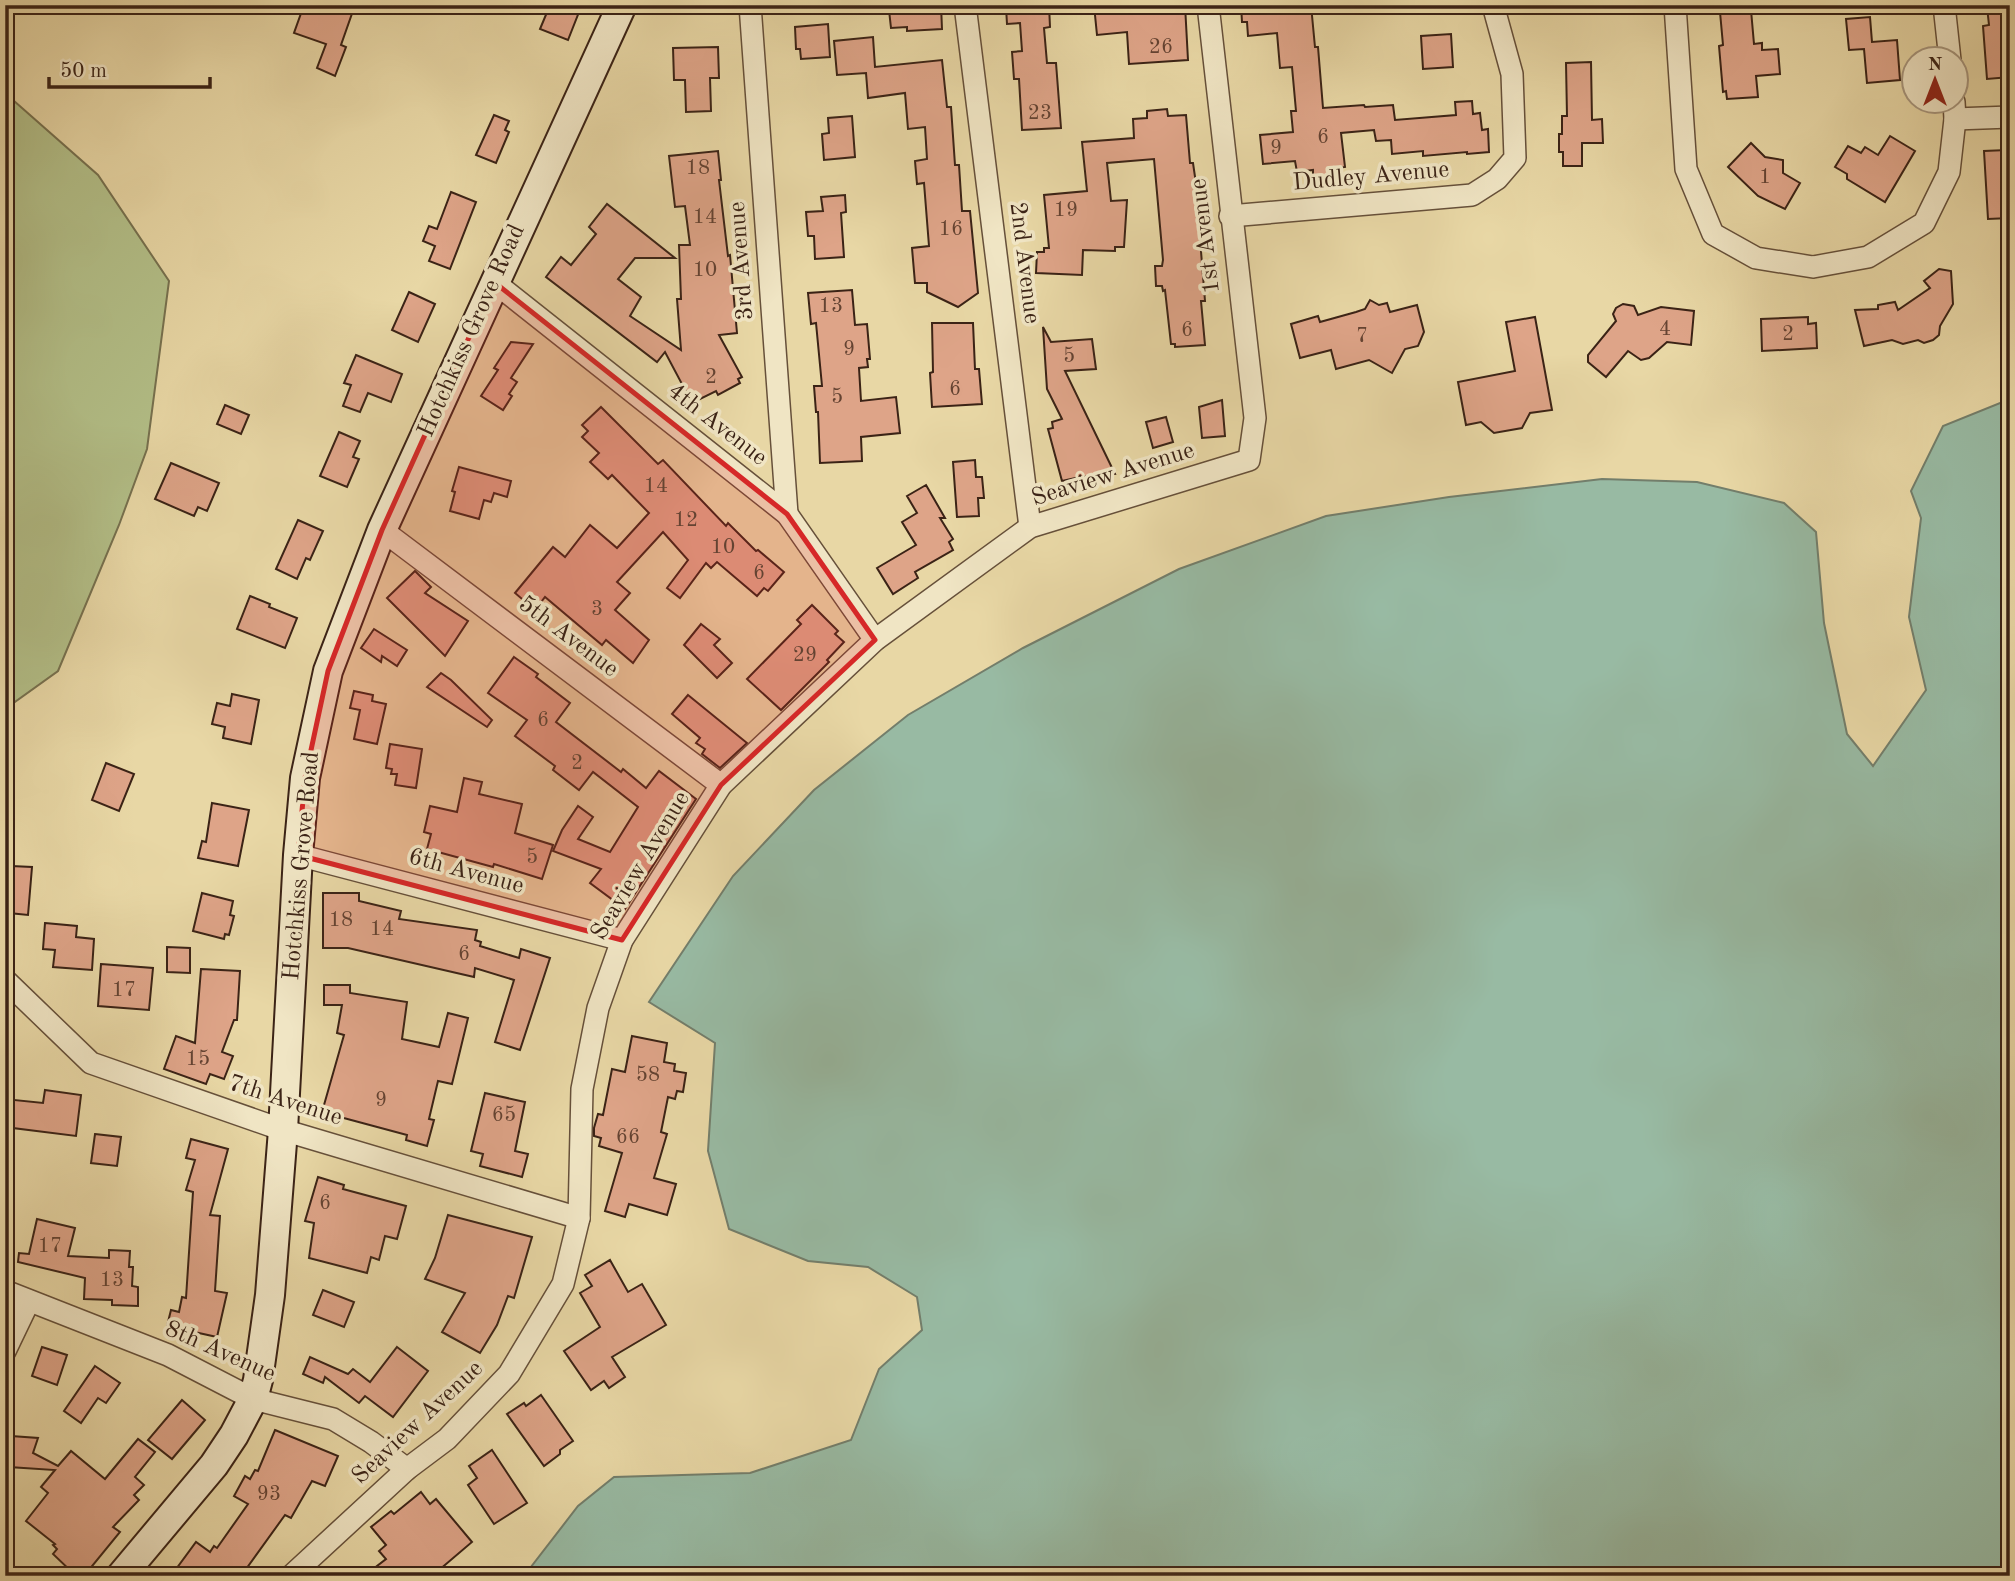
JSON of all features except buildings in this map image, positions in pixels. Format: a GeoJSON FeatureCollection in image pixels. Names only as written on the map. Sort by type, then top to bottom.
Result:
{"type":"FeatureCollection","features":[{"type":"Feature","properties":{"kind":"main road","name":"Hotchkiss Grove Road"},"geometry":{"type":"LineString","coordinates":[[121,1576],[214,1465],[253,1399],[258,1380],[270,1295],[283,1130],[298,855],[305,778],[328,671],[382,530],[622,5]]}},
{"type":"Feature","properties":{"kind":"street","name":"3rd Avenue"},"geometry":{"type":"LineString","coordinates":[[750,5],[787,514]]}},
{"type":"Feature","properties":{"kind":"street","name":"2nd Avenue"},"geometry":{"type":"LineString","coordinates":[[965,5],[1030,527]]}},
{"type":"Feature","properties":{"kind":"street","name":"1st Avenue"},"geometry":{"type":"LineString","coordinates":[[1208,5],[1255,418],[1249,460]]}},
{"type":"Feature","properties":{"kind":"street","name":"Dudley Avenue"},"geometry":{"type":"LineString","coordinates":[[1230,216],[1472,195],[1497,179],[1515,159],[1512,74],[1493,5]]}},
{"type":"Feature","properties":{"kind":"street"},"geometry":{"type":"LineString","coordinates":[[1675,5],[1686,169],[1713,234],[1756,258],[1813,267],[1868,257],[1924,223],[1950,173],[1955,116]]}},
{"type":"Feature","properties":{"kind":"street"},"geometry":{"type":"LineString","coordinates":[[1944,5],[1948,46]]}},
{"type":"Feature","properties":{"kind":"street"},"geometry":{"type":"LineString","coordinates":[[1969,112],[2010,117]]}},
{"type":"Feature","properties":{"kind":"street","name":"4th Avenue"},"geometry":{"type":"LineString","coordinates":[[494,282],[787,514],[875,640]]}},
{"type":"Feature","properties":{"kind":"street","name":"Seaview Avenue"},"geometry":{"type":"LineString","coordinates":[[290,1576],[407,1469],[447,1439],[509,1374],[563,1284],[579,1218],[582,1089],[598,1008],[622,940],[721,785],[875,640],[1030,527],[1249,460]]}},
{"type":"Feature","properties":{"kind":"street","name":"5th Avenue"},"geometry":{"type":"LineString","coordinates":[[382,530],[721,785]]}},
{"type":"Feature","properties":{"kind":"street","name":"6th Avenue"},"geometry":{"type":"LineString","coordinates":[[298,855],[622,940]]}},
{"type":"Feature","properties":{"kind":"street","name":"7th Avenue"},"geometry":{"type":"LineString","coordinates":[[5,980],[91,1063],[283,1130],[579,1218]]}},
{"type":"Feature","properties":{"kind":"street","name":"8th Avenue"},"geometry":{"type":"LineString","coordinates":[[5,1291],[168,1355],[253,1399],[333,1419],[371,1442],[407,1469]]}},
{"type":"Feature","properties":{"kind":"street"},"geometry":{"type":"LineString","coordinates":[[5,1351],[29,1301]]}},
{"type":"Feature","properties":{"kind":"highlighted area"},"geometry":{"type":"Polygon","coordinates":[[[494,282],[787,514],[875,640],[721,785],[622,940],[298,855],[305,778],[328,671],[382,530],[494,282]]]}},
{"type":"Feature","properties":{"kind":"shaded area"},"geometry":{"type":"Polygon","coordinates":[[[5,93],[98,175],[169,281],[147,449],[119,525],[58,671],[5,709],[5,93]]]}},
{"type":"Feature","properties":{"kind":"shaded area"},"geometry":{"type":"Polygon","coordinates":[[[2010,399],[2010,1576],[524,1576],[578,1506],[614,1477],[750,1473],[851,1440],[879,1369],[922,1330],[917,1297],[868,1267],[808,1261],[729,1229],[708,1151],[715,1043],[649,1002],[733,876],[814,790],[908,715],[1023,648],[1179,569],[1326,516],[1449,497],[1602,479],[1697,482],[1784,503],[1816,532],[1824,623],[1847,734],[1873,766],[1926,690],[1909,617],[1921,518],[1911,491],[1943,426],[2010,399]]]}}]}
